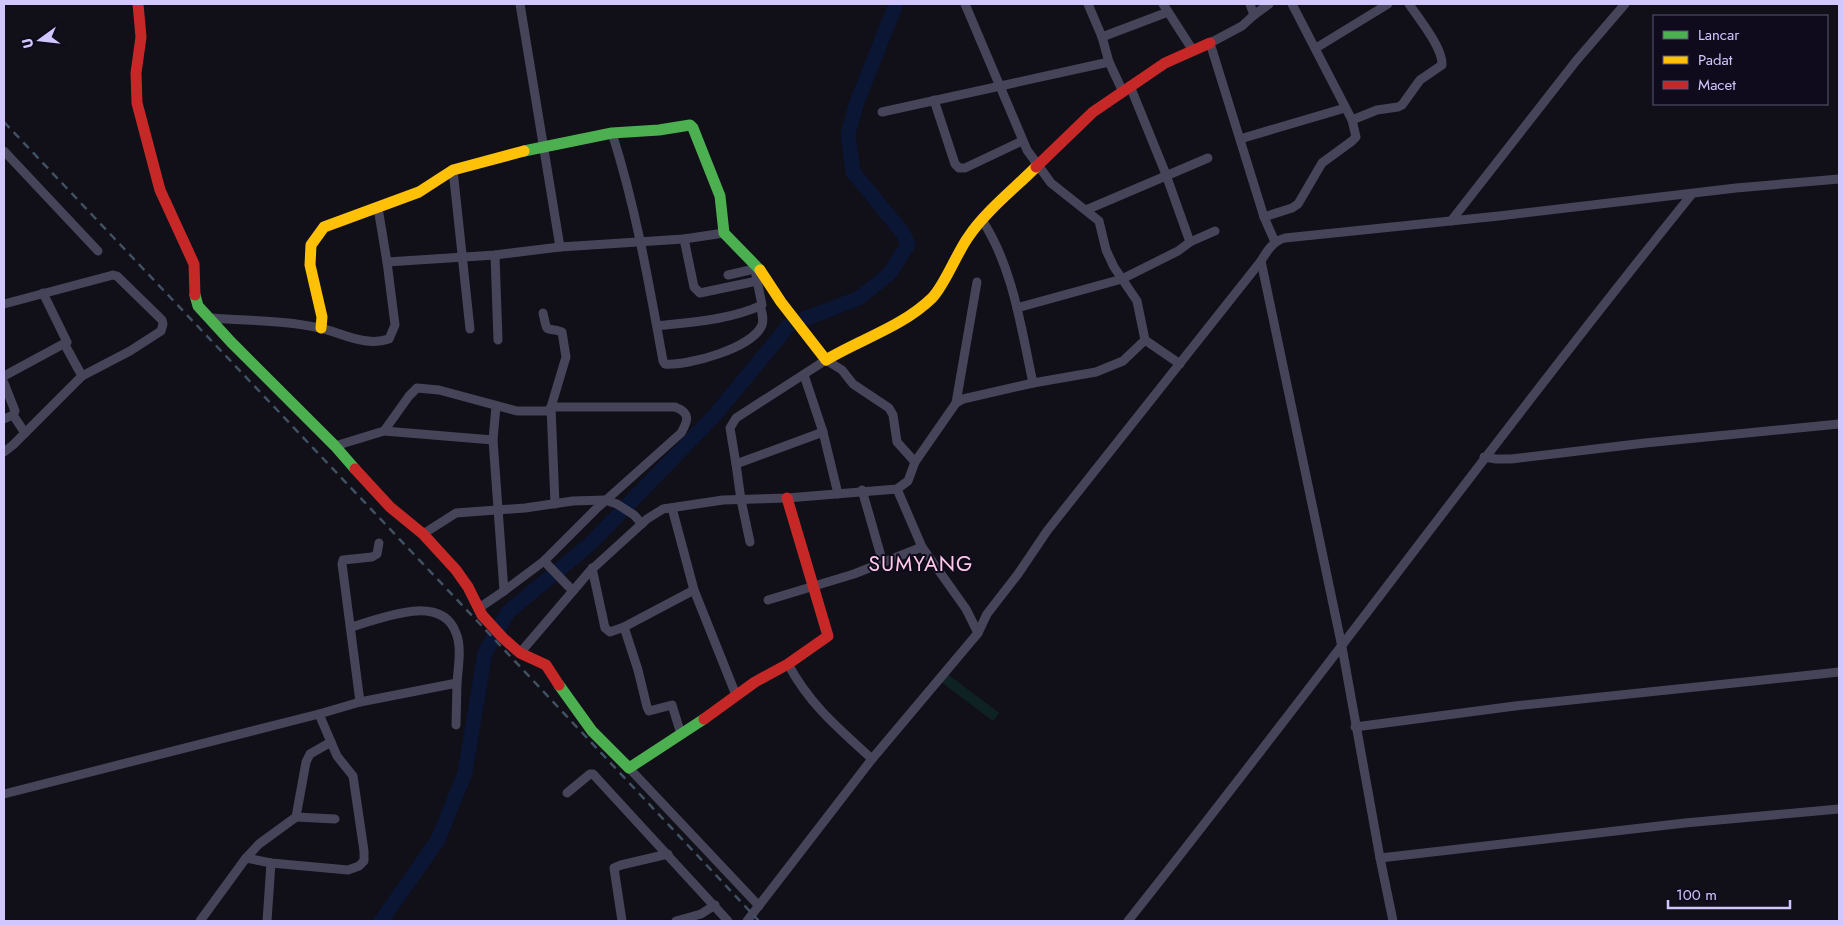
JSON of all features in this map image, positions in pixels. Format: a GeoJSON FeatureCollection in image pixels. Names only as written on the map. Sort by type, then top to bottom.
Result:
{"type":"FeatureCollection","features":[{"type":"Feature","properties":{"kind":"street"},"geometry":{"type":"LineString","coordinates":[[138,4],[141,37],[136,73],[137,102],[160,190],[194,264],[196,277],[195,299],[198,306],[212,318],[231,342],[335,446],[390,507],[422,534],[456,570],[468,587],[480,612],[502,638],[520,653],[546,665],[582,718],[759,906]]}},
{"type":"Feature","properties":{"kind":"street"},"geometry":{"type":"LineString","coordinates":[[520,4],[560,247]]}},
{"type":"Feature","properties":{"kind":"street"},"geometry":{"type":"LineString","coordinates":[[965,4],[1022,141],[1037,166],[1051,182],[1099,221],[1106,250],[1114,267],[1140,307],[1145,340],[1180,364]]}},
{"type":"Feature","properties":{"kind":"street"},"geometry":{"type":"LineString","coordinates":[[1088,4],[1102,37],[1109,62],[1126,89],[1166,176],[1190,242]]}},
{"type":"Feature","properties":{"kind":"street"},"geometry":{"type":"LineString","coordinates":[[1250,4],[1254,15]]}},
{"type":"Feature","properties":{"kind":"street"},"geometry":{"type":"LineString","coordinates":[[750,542],[741,500],[730,428],[736,418],[804,374],[822,356],[874,336],[922,307],[934,296],[969,234],[1093,112],[1165,63],[1242,26],[1268,4]]}},
{"type":"Feature","properties":{"kind":"street"},"geometry":{"type":"LineString","coordinates":[[1264,217],[1292,208],[1301,200],[1322,163],[1354,139],[1356,132],[1352,120],[1316,48],[1292,4]]}},
{"type":"Feature","properties":{"kind":"street"},"geometry":{"type":"LineString","coordinates":[[1316,48],[1388,4]]}},
{"type":"Feature","properties":{"kind":"street"},"geometry":{"type":"LineString","coordinates":[[1352,120],[1377,110],[1402,105],[1420,80],[1442,66],[1442,58],[1438,49],[1409,4]]}},
{"type":"Feature","properties":{"kind":"street"},"geometry":{"type":"LineString","coordinates":[[1451,221],[1576,61],[1625,4]]}},
{"type":"Feature","properties":{"kind":"street"},"geometry":{"type":"LineString","coordinates":[[1102,37],[1165,8],[1192,50]]}},
{"type":"Feature","properties":{"kind":"street"},"geometry":{"type":"LineString","coordinates":[[1210,43],[1264,217],[1275,242]]}},
{"type":"Feature","properties":{"kind":"street"},"geometry":{"type":"LineString","coordinates":[[882,112],[1109,62]]}},
{"type":"Feature","properties":{"kind":"street"},"geometry":{"type":"LineString","coordinates":[[934,100],[955,164],[959,168],[966,168],[1022,141]]}},
{"type":"Feature","properties":{"kind":"street"},"geometry":{"type":"LineString","coordinates":[[1240,139],[1345,108]]}},
{"type":"Feature","properties":{"kind":"street"},"geometry":{"type":"LineString","coordinates":[[321,328],[322,317],[310,265],[311,245],[324,227],[419,192],[453,170],[543,146],[558,145],[612,133],[659,130],[690,125],[720,196],[724,233],[759,273],[822,356],[842,370],[853,384],[888,408],[893,415],[897,442],[915,462]]}},
{"type":"Feature","properties":{"kind":"street"},"geometry":{"type":"LineString","coordinates":[[612,133],[642,242],[665,364],[697,362],[730,349],[751,338],[762,326],[763,318],[760,306]]}},
{"type":"Feature","properties":{"kind":"street"},"geometry":{"type":"LineString","coordinates":[[4,151],[98,251]]}},
{"type":"Feature","properties":{"kind":"street"},"geometry":{"type":"LineString","coordinates":[[1086,210],[1208,158]]}},
{"type":"Feature","properties":{"kind":"street"},"geometry":{"type":"LineString","coordinates":[[453,170],[470,329]]}},
{"type":"Feature","properties":{"kind":"street"},"geometry":{"type":"LineString","coordinates":[[747,921],[872,759],[978,633],[985,618],[1047,531],[1275,242],[1285,238],[1839,180]]}},
{"type":"Feature","properties":{"kind":"street"},"geometry":{"type":"LineString","coordinates":[[1128,921],[1342,647],[1484,457],[1535,395],[1626,275],[1692,194]]}},
{"type":"Feature","properties":{"kind":"street"},"geometry":{"type":"LineString","coordinates":[[212,318],[290,324],[321,328],[347,338],[389,340],[395,325],[378,208]]}},
{"type":"Feature","properties":{"kind":"street"},"geometry":{"type":"LineString","coordinates":[[982,220],[1002,255],[1017,308],[1033,383]]}},
{"type":"Feature","properties":{"kind":"street"},"geometry":{"type":"LineString","coordinates":[[1017,308],[1122,279],[1178,251],[1190,242],[1215,231]]}},
{"type":"Feature","properties":{"kind":"street"},"geometry":{"type":"LineString","coordinates":[[387,262],[495,255],[560,247],[684,240],[724,233]]}},
{"type":"Feature","properties":{"kind":"street"},"geometry":{"type":"LineString","coordinates":[[684,240],[694,287],[700,293],[759,273]]}},
{"type":"Feature","properties":{"kind":"street"},"geometry":{"type":"LineString","coordinates":[[495,255],[498,340]]}},
{"type":"Feature","properties":{"kind":"street"},"geometry":{"type":"LineString","coordinates":[[1261,260],[1342,647],[1355,727],[1393,921]]}},
{"type":"Feature","properties":{"kind":"street"},"geometry":{"type":"LineString","coordinates":[[728,275],[759,273]]}},
{"type":"Feature","properties":{"kind":"street"},"geometry":{"type":"LineString","coordinates":[[657,326],[699,322],[760,306],[763,303],[759,273]]}},
{"type":"Feature","properties":{"kind":"street"},"geometry":{"type":"LineString","coordinates":[[4,304],[113,275],[117,276],[162,320],[163,324],[161,331],[82,376],[4,452]]}},
{"type":"Feature","properties":{"kind":"street"},"geometry":{"type":"LineString","coordinates":[[520,653],[571,590],[592,568],[642,524],[663,509],[723,500],[787,498],[862,490],[897,489],[908,481],[915,462],[956,403],[977,282]]}},
{"type":"Feature","properties":{"kind":"street"},"geometry":{"type":"LineString","coordinates":[[44,293],[66,340],[65,345],[82,376]]}},
{"type":"Feature","properties":{"kind":"street"},"geometry":{"type":"LineString","coordinates":[[543,313],[547,328],[562,332],[566,357],[550,407],[555,504]]}},
{"type":"Feature","properties":{"kind":"street"},"geometry":{"type":"LineString","coordinates":[[956,403],[963,399],[1033,383],[1096,372],[1123,362],[1145,340]]}},
{"type":"Feature","properties":{"kind":"street"},"geometry":{"type":"LineString","coordinates":[[4,376],[65,345]]}},
{"type":"Feature","properties":{"kind":"street"},"geometry":{"type":"LineString","coordinates":[[804,374],[823,432],[838,494]]}},
{"type":"Feature","properties":{"kind":"street"},"geometry":{"type":"LineString","coordinates":[[4,383],[15,411],[13,415],[4,420]]}},
{"type":"Feature","properties":{"kind":"street"},"geometry":{"type":"LineString","coordinates":[[384,431],[408,396],[417,388],[439,390],[517,411],[548,411],[550,407],[675,407],[683,410],[687,416],[681,433],[605,500],[545,562],[504,591],[480,612]]}},
{"type":"Feature","properties":{"kind":"street"},"geometry":{"type":"LineString","coordinates":[[496,406],[493,440],[504,591]]}},
{"type":"Feature","properties":{"kind":"street"},"geometry":{"type":"LineString","coordinates":[[13,415],[25,433]]}},
{"type":"Feature","properties":{"kind":"street"},"geometry":{"type":"LineString","coordinates":[[1484,457],[1511,459],[1645,442],[1839,424]]}},
{"type":"Feature","properties":{"kind":"street"},"geometry":{"type":"LineString","coordinates":[[335,446],[384,431],[493,440]]}},
{"type":"Feature","properties":{"kind":"street"},"geometry":{"type":"LineString","coordinates":[[736,464],[823,432]]}},
{"type":"Feature","properties":{"kind":"street"},"geometry":{"type":"LineString","coordinates":[[897,489],[922,547],[966,609],[978,633]]}},
{"type":"Feature","properties":{"kind":"street"},"geometry":{"type":"LineString","coordinates":[[862,490],[883,564]]}},
{"type":"Feature","properties":{"kind":"street"},"geometry":{"type":"LineString","coordinates":[[629,768],[712,714],[736,695],[788,664],[828,636],[787,498]]}},
{"type":"Feature","properties":{"kind":"street"},"geometry":{"type":"LineString","coordinates":[[422,534],[456,513],[498,511],[572,501],[605,500],[617,504],[642,524]]}},
{"type":"Feature","properties":{"kind":"street"},"geometry":{"type":"LineString","coordinates":[[672,508],[694,590],[736,695]]}},
{"type":"Feature","properties":{"kind":"street"},"geometry":{"type":"LineString","coordinates":[[360,702],[342,564],[343,560],[372,557],[377,554],[379,543]]}},
{"type":"Feature","properties":{"kind":"street"},"geometry":{"type":"LineString","coordinates":[[768,600],[883,564],[922,547]]}},
{"type":"Feature","properties":{"kind":"street"},"geometry":{"type":"LineString","coordinates":[[545,562],[571,590]]}},
{"type":"Feature","properties":{"kind":"street"},"geometry":{"type":"LineString","coordinates":[[592,568],[605,628],[610,632],[624,627],[694,590]]}},
{"type":"Feature","properties":{"kind":"street"},"geometry":{"type":"LineString","coordinates":[[351,627],[415,610],[429,610],[440,614],[456,632],[458,643],[456,725]]}},
{"type":"Feature","properties":{"kind":"street"},"geometry":{"type":"LineString","coordinates":[[624,627],[649,711],[672,705],[681,734]]}},
{"type":"Feature","properties":{"kind":"street"},"geometry":{"type":"LineString","coordinates":[[788,664],[800,686],[819,711],[872,759]]}},
{"type":"Feature","properties":{"kind":"street"},"geometry":{"type":"LineString","coordinates":[[1355,727],[1514,706],[1839,672]]}},
{"type":"Feature","properties":{"kind":"street"},"geometry":{"type":"LineString","coordinates":[[4,794],[360,702],[457,683]]}},
{"type":"Feature","properties":{"kind":"street"},"geometry":{"type":"LineString","coordinates":[[246,858],[272,863],[348,870],[359,866],[364,861],[353,776],[338,756],[319,714]]}},
{"type":"Feature","properties":{"kind":"street"},"geometry":{"type":"LineString","coordinates":[[296,817],[306,762],[310,754],[332,742]]}},
{"type":"Feature","properties":{"kind":"street"},"geometry":{"type":"LineString","coordinates":[[567,793],[590,774],[593,774],[728,921]]}},
{"type":"Feature","properties":{"kind":"street"},"geometry":{"type":"LineString","coordinates":[[1380,858],[1685,823],[1839,809]]}},
{"type":"Feature","properties":{"kind":"street"},"geometry":{"type":"LineString","coordinates":[[200,921],[246,858],[259,844],[296,817],[335,819]]}},
{"type":"Feature","properties":{"kind":"street"},"geometry":{"type":"LineString","coordinates":[[622,921],[614,868],[668,854]]}},
{"type":"Feature","properties":{"kind":"street"},"geometry":{"type":"LineString","coordinates":[[267,921],[272,863]]}},
{"type":"Feature","properties":{"kind":"street"},"geometry":{"type":"LineString","coordinates":[[676,921],[700,914],[715,905]]}},
{"type":"Feature","properties":{"kind":"green space"},"geometry":{"type":"Polygon","coordinates":[[[946,673],[999,713],[993,721],[940,681],[946,673]]]}},
{"type":"Feature","properties":{"kind":"waterway"},"geometry":{"type":"LineString","coordinates":[[381,921],[438,840],[465,773],[485,653],[508,612],[589,545],[715,415],[789,325],[859,298],[889,274],[908,245],[903,233],[853,172],[848,134],[857,102],[896,4]]}},
{"type":"Feature","properties":{"kind":"railway"},"geometry":{"type":"LineString","coordinates":[[4,122],[759,921]]}},
{"type":"Feature","properties":{"kind":"traffic: fast"},"geometry":{"type":"LineString","coordinates":[[524,151],[612,133],[659,130],[690,125],[693,128],[720,196],[724,233],[760,270]]}},
{"type":"Feature","properties":{"kind":"traffic: fast"},"geometry":{"type":"LineString","coordinates":[[195,295],[198,306],[231,342],[335,446],[355,469]]}},
{"type":"Feature","properties":{"kind":"traffic: fast"},"geometry":{"type":"LineString","coordinates":[[559,685],[592,731],[629,768],[704,719]]}},
{"type":"Feature","properties":{"kind":"traffic: slow"},"geometry":{"type":"LineString","coordinates":[[321,328],[322,317],[310,265],[311,245],[324,227],[419,192],[453,170],[524,151]]}},
{"type":"Feature","properties":{"kind":"traffic: slow"},"geometry":{"type":"LineString","coordinates":[[760,270],[781,302],[826,360],[895,325],[932,298],[942,285],[964,243],[976,227],[1036,167]]}},
{"type":"Feature","properties":{"kind":"traffic: jam"},"geometry":{"type":"LineString","coordinates":[[138,4],[141,37],[136,73],[137,103],[160,190],[194,264],[195,295]]}},
{"type":"Feature","properties":{"kind":"traffic: jam"},"geometry":{"type":"LineString","coordinates":[[1036,167],[1093,112],[1165,63],[1210,43]]}},
{"type":"Feature","properties":{"kind":"traffic: jam"},"geometry":{"type":"LineString","coordinates":[[355,469],[390,507],[423,534],[456,570],[468,587],[482,615],[503,638],[520,653],[546,665],[559,685]]}},
{"type":"Feature","properties":{"kind":"traffic: jam"},"geometry":{"type":"LineString","coordinates":[[704,719],[755,682],[788,664],[828,636],[787,498]]}},
{"type":"Feature","properties":{"kind":"district","name":"SUMYANG"},"geometry":{"type":"Point","coordinates":[921,564]}}]}
